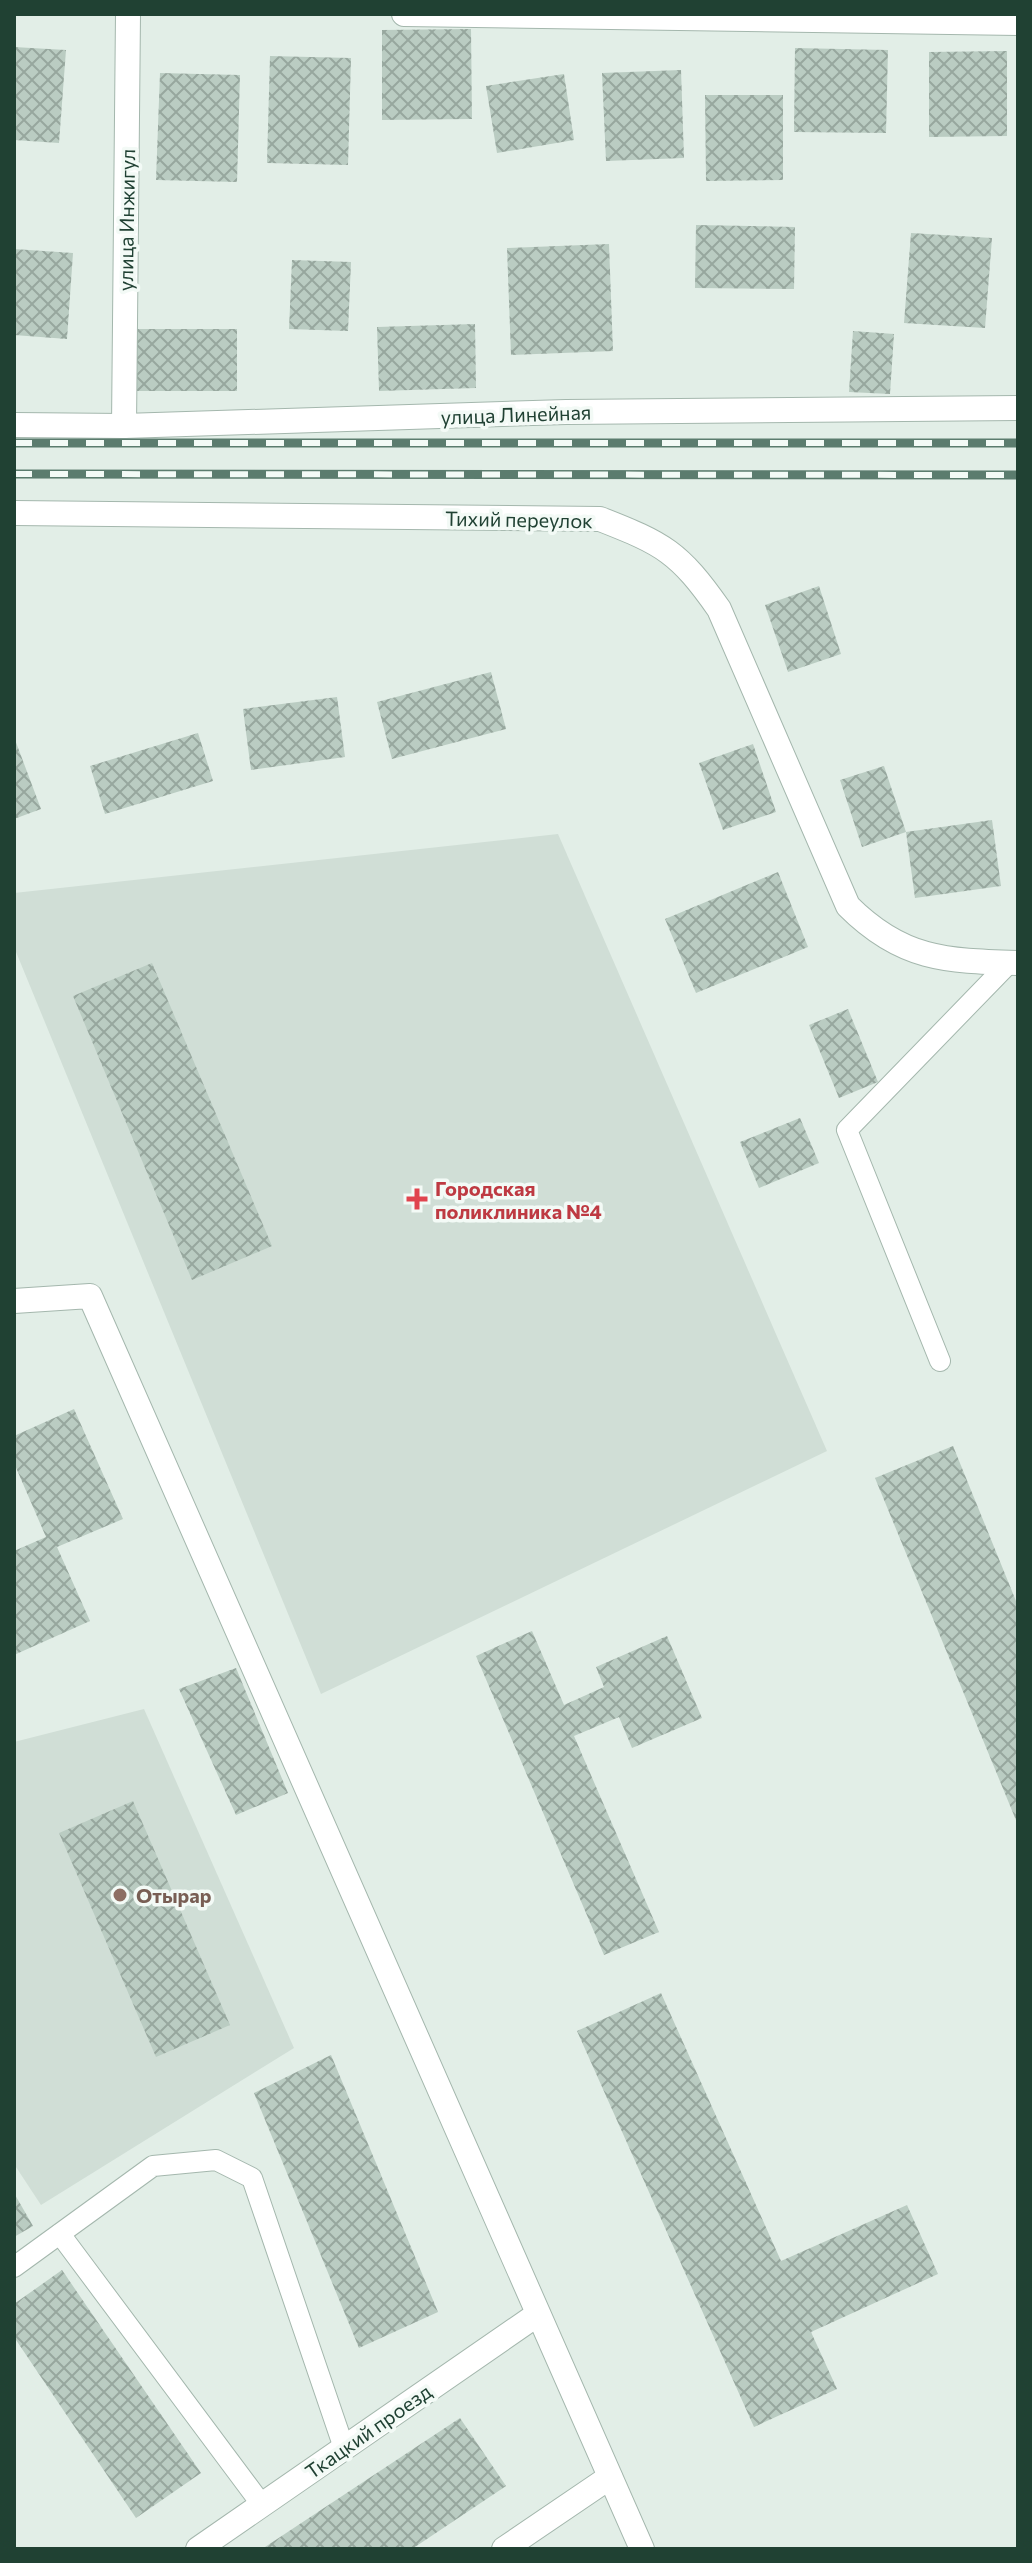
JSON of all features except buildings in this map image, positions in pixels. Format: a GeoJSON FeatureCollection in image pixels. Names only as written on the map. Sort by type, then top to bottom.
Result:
{"type":"FeatureCollection","features":[{"type":"Feature","properties":{"kind":"street","name":"улица Инжигул"},"geometry":{"type":"LineString","coordinates":[[124,426],[128,14]]}},
{"type":"Feature","properties":{"kind":"street"},"geometry":{"type":"LineString","coordinates":[[404,14],[1018,23]]}},
{"type":"Feature","properties":{"kind":"street","name":"улица Линейная"},"geometry":{"type":"LineString","coordinates":[[14,425],[124,426],[566,412],[1018,408]]}},
{"type":"Feature","properties":{"kind":"street","name":"Тихий переулок"},"geometry":{"type":"LineString","coordinates":[[14,513],[600,519],[658,542],[692,571],[719,609],[848,906],[868,926],[908,949],[950,962],[1013,963]]}},
{"type":"Feature","properties":{"kind":"street"},"geometry":{"type":"LineString","coordinates":[[14,1301],[90,1296],[642,2549]]}},
{"type":"Feature","properties":{"kind":"street","name":"Ткацкий проезд"},"geometry":{"type":"LineString","coordinates":[[198,2549],[538,2314]]}},
{"type":"Feature","properties":{"kind":"street"},"geometry":{"type":"LineString","coordinates":[[504,2549],[610,2477]]}},
{"type":"Feature","properties":{"kind":"lane"},"geometry":{"type":"LineString","coordinates":[[940,1361],[847,1130],[1013,963]]}},
{"type":"Feature","properties":{"kind":"lane"},"geometry":{"type":"LineString","coordinates":[[14,2267],[153,2166],[216,2160],[252,2178],[344,2448]]}},
{"type":"Feature","properties":{"kind":"lane"},"geometry":{"type":"LineString","coordinates":[[60,2234],[262,2505]]}},
{"type":"Feature","properties":{"kind":"shaded area","name":"Городская поликлиника №4"},"geometry":{"type":"Polygon","coordinates":[[[558,834],[827,1451],[321,1694],[14,947],[14,893],[558,834]]]}},
{"type":"Feature","properties":{"kind":"shaded area","name":"Отырар"},"geometry":{"type":"Polygon","coordinates":[[[144,1709],[294,2048],[41,2205],[14,2164],[14,1742],[144,1709]]]}},
{"type":"Feature","properties":{"kind":"railway"},"geometry":{"type":"LineString","coordinates":[[14,443],[1018,443]]}},
{"type":"Feature","properties":{"kind":"railway"},"geometry":{"type":"LineString","coordinates":[[14,474],[1018,475]]}},
{"type":"Feature","properties":{"kind":"place","name":"Городская поликлиника №4"},"geometry":{"type":"Point","coordinates":[417,1199]}},
{"type":"Feature","properties":{"kind":"place","name":"Отырар"},"geometry":{"type":"Point","coordinates":[120,1895]}}]}
